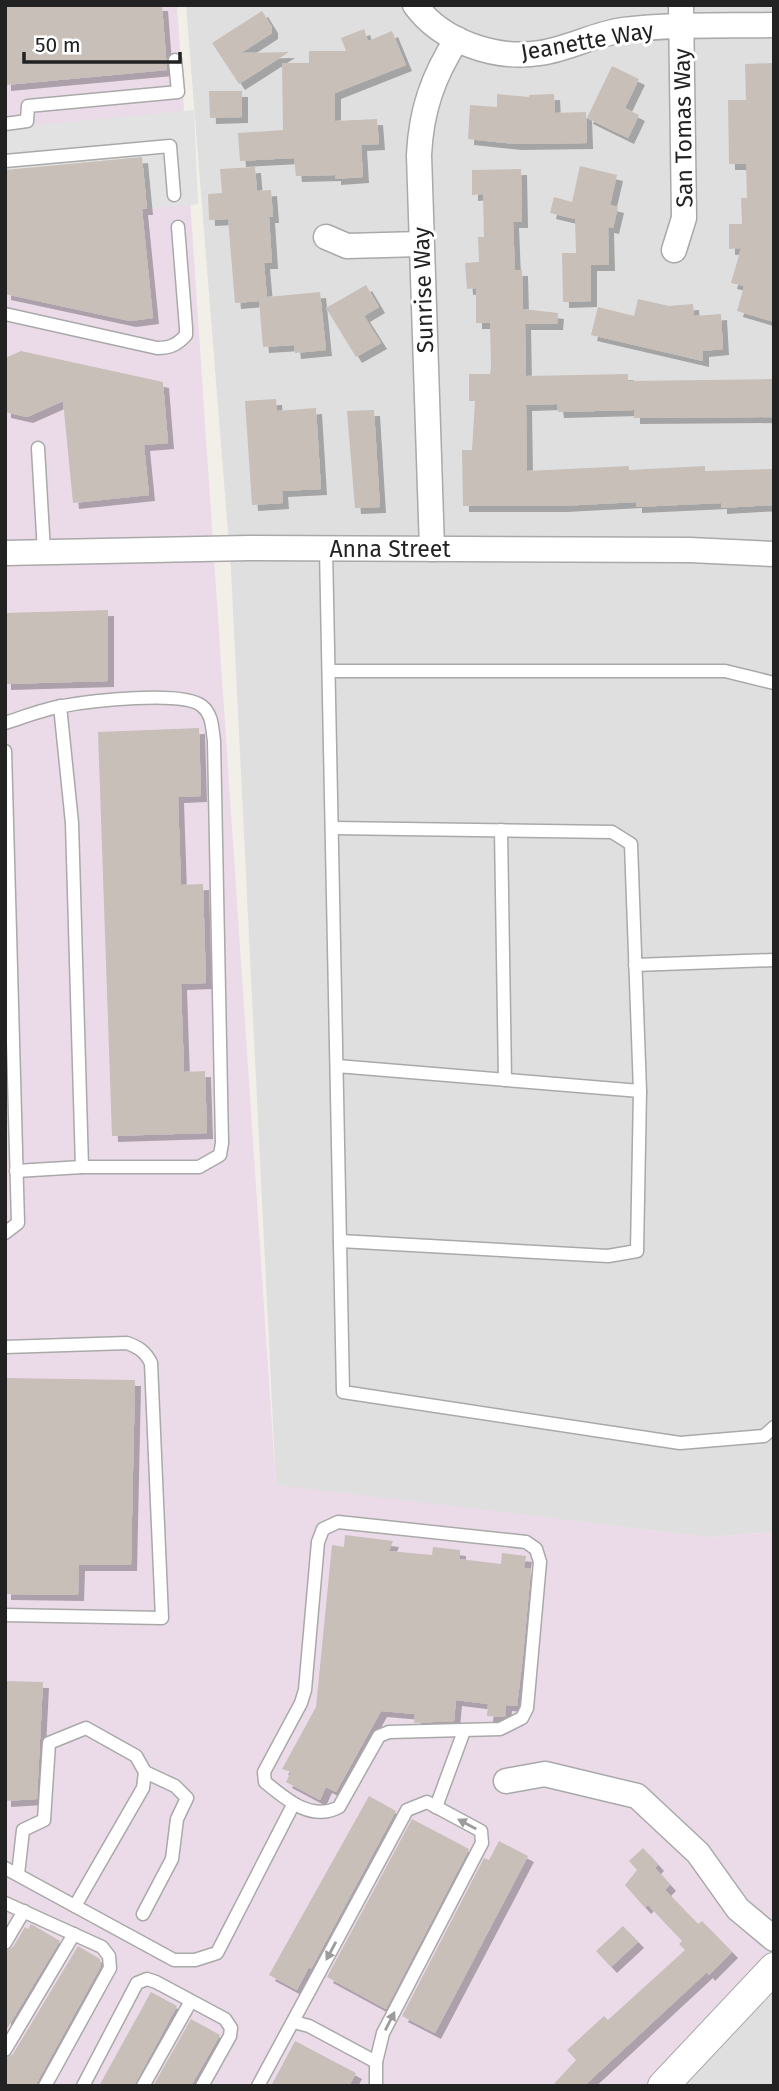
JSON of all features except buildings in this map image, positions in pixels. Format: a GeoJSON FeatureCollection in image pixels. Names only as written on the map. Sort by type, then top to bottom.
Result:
{"type":"FeatureCollection","features":[{"type":"Feature","properties":{"kind":"street","name":"Jeanette Way"},"geometry":{"type":"LineString","coordinates":[[415,5],[438,27],[457,39],[500,53],[520,55],[541,53],[681,16],[774,25]]}},
{"type":"Feature","properties":{"kind":"street","name":"San Tomas Way"},"geometry":{"type":"LineString","coordinates":[[674,250],[684,218],[681,16]]}},
{"type":"Feature","properties":{"kind":"street","name":"Sunrise Way"},"geometry":{"type":"LineString","coordinates":[[432,549],[419,155],[422,116],[432,83],[457,39]]}},
{"type":"Feature","properties":{"kind":"street"},"geometry":{"type":"LineString","coordinates":[[326,237],[346,246],[421,244]]}},
{"type":"Feature","properties":{"kind":"street","name":"Anna Street"},"geometry":{"type":"LineString","coordinates":[[5,553],[326,548],[690,550],[774,554]]}},
{"type":"Feature","properties":{"kind":"street"},"geometry":{"type":"LineString","coordinates":[[506,1782],[545,1774],[637,1796],[698,1853],[738,1909],[774,1939]]}},
{"type":"Feature","properties":{"kind":"street"},"geometry":{"type":"LineString","coordinates":[[663,2086],[774,1968]]}},
{"type":"Feature","properties":{"kind":"lane"},"geometry":{"type":"LineString","coordinates":[[5,124],[27,121],[28,106],[178,92],[176,60]]}},
{"type":"Feature","properties":{"kind":"lane"},"geometry":{"type":"LineString","coordinates":[[5,161],[170,146],[174,194]]}},
{"type":"Feature","properties":{"kind":"lane"},"geometry":{"type":"LineString","coordinates":[[5,314],[157,348],[168,348],[179,343],[186,335],[186,328],[178,228]]}},
{"type":"Feature","properties":{"kind":"lane"},"geometry":{"type":"LineString","coordinates":[[38,448],[44,552]]}},
{"type":"Feature","properties":{"kind":"lane"},"geometry":{"type":"LineString","coordinates":[[326,548],[342,1392],[680,1443],[764,1436],[774,1427]]}},
{"type":"Feature","properties":{"kind":"lane"},"geometry":{"type":"LineString","coordinates":[[330,671],[725,671],[774,683]]}},
{"type":"Feature","properties":{"kind":"lane"},"geometry":{"type":"LineString","coordinates":[[5,723],[60,706],[110,699],[182,698],[202,705],[211,719],[214,741],[222,1143],[220,1155],[199,1167],[82,1167],[16,1171]]}},
{"type":"Feature","properties":{"kind":"lane"},"geometry":{"type":"LineString","coordinates":[[60,706],[72,823],[82,1167]]}},
{"type":"Feature","properties":{"kind":"lane"},"geometry":{"type":"LineString","coordinates":[[5,751],[18,1223],[5,1233]]}},
{"type":"Feature","properties":{"kind":"lane"},"geometry":{"type":"LineString","coordinates":[[332,828],[612,832],[631,844],[640,1091],[638,1251],[608,1256],[340,1241]]}},
{"type":"Feature","properties":{"kind":"lane"},"geometry":{"type":"LineString","coordinates":[[501,830],[505,1080]]}},
{"type":"Feature","properties":{"kind":"lane"},"geometry":{"type":"LineString","coordinates":[[635,965],[774,960]]}},
{"type":"Feature","properties":{"kind":"lane"},"geometry":{"type":"LineString","coordinates":[[337,1066],[640,1091]]}},
{"type":"Feature","properties":{"kind":"lane"},"geometry":{"type":"LineString","coordinates":[[5,1347],[127,1343],[140,1348],[147,1355],[151,1363],[162,1618],[5,1615]]}},
{"type":"Feature","properties":{"kind":"lane"},"geometry":{"type":"LineString","coordinates":[[338,1522],[526,1542],[536,1549],[540,1562],[527,1708],[522,1718],[500,1729],[389,1732],[379,1736],[339,1807],[330,1812],[316,1812],[293,1805],[265,1782],[264,1772],[301,1703],[305,1690],[318,1542],[323,1529],[338,1522]]}},
{"type":"Feature","properties":{"kind":"lane"},"geometry":{"type":"LineString","coordinates":[[18,1874],[23,1830],[44,1820],[49,1743],[86,1728],[136,1756],[145,1772],[175,1786],[187,1798],[177,1819],[172,1859],[143,1914]]}},
{"type":"Feature","properties":{"kind":"lane"},"geometry":{"type":"LineString","coordinates":[[436,1807],[464,1731]]}},
{"type":"Feature","properties":{"kind":"lane"},"geometry":{"type":"LineString","coordinates":[[75,1906],[143,1788],[145,1772]]}},
{"type":"Feature","properties":{"kind":"lane"},"geometry":{"type":"LineString","coordinates":[[258,2086],[408,1810],[427,1802],[481,1831],[482,1843],[383,2034],[376,2062],[376,2086]]}},
{"type":"Feature","properties":{"kind":"lane"},"geometry":{"type":"LineString","coordinates":[[5,1868],[174,1961],[195,1960],[217,1953],[293,1805]]}},
{"type":"Feature","properties":{"kind":"lane"},"geometry":{"type":"LineString","coordinates":[[5,1903],[102,1947],[109,1956],[110,1968],[45,2086]]}},
{"type":"Feature","properties":{"kind":"lane"},"geometry":{"type":"LineString","coordinates":[[5,1943],[23,1911]]}},
{"type":"Feature","properties":{"kind":"lane"},"geometry":{"type":"LineString","coordinates":[[5,2050],[74,1934]]}},
{"type":"Feature","properties":{"kind":"lane"},"geometry":{"type":"LineString","coordinates":[[83,2086],[137,1983],[147,1979],[225,2019],[231,2028],[230,2036],[202,2086]]}},
{"type":"Feature","properties":{"kind":"lane"},"geometry":{"type":"LineString","coordinates":[[143,2086],[191,2001]]}},
{"type":"Feature","properties":{"kind":"lane"},"geometry":{"type":"LineString","coordinates":[[294,2022],[309,2026],[376,2062]]}},
{"type":"Feature","properties":{"kind":"shaded area"},"geometry":{"type":"Polygon","coordinates":[[[5,5],[177,5],[276,1485],[709,1537],[774,1532],[774,1962],[671,2086],[5,2086],[5,5]]]}},
{"type":"Feature","properties":{"kind":"shaded area"},"geometry":{"type":"Polygon","coordinates":[[[186,5],[774,5],[774,1532],[709,1537],[276,1486],[231,570],[186,5]]]}},
{"type":"Feature","properties":{"kind":"shaded area"},"geometry":{"type":"Polygon","coordinates":[[[194,110],[198,204],[147,209],[5,170],[5,128],[194,110]]]}},
{"type":"Feature","properties":{"kind":"shaded area"},"geometry":{"type":"Polygon","coordinates":[[[774,1962],[774,2086],[671,2086],[774,1962]]]}}]}
